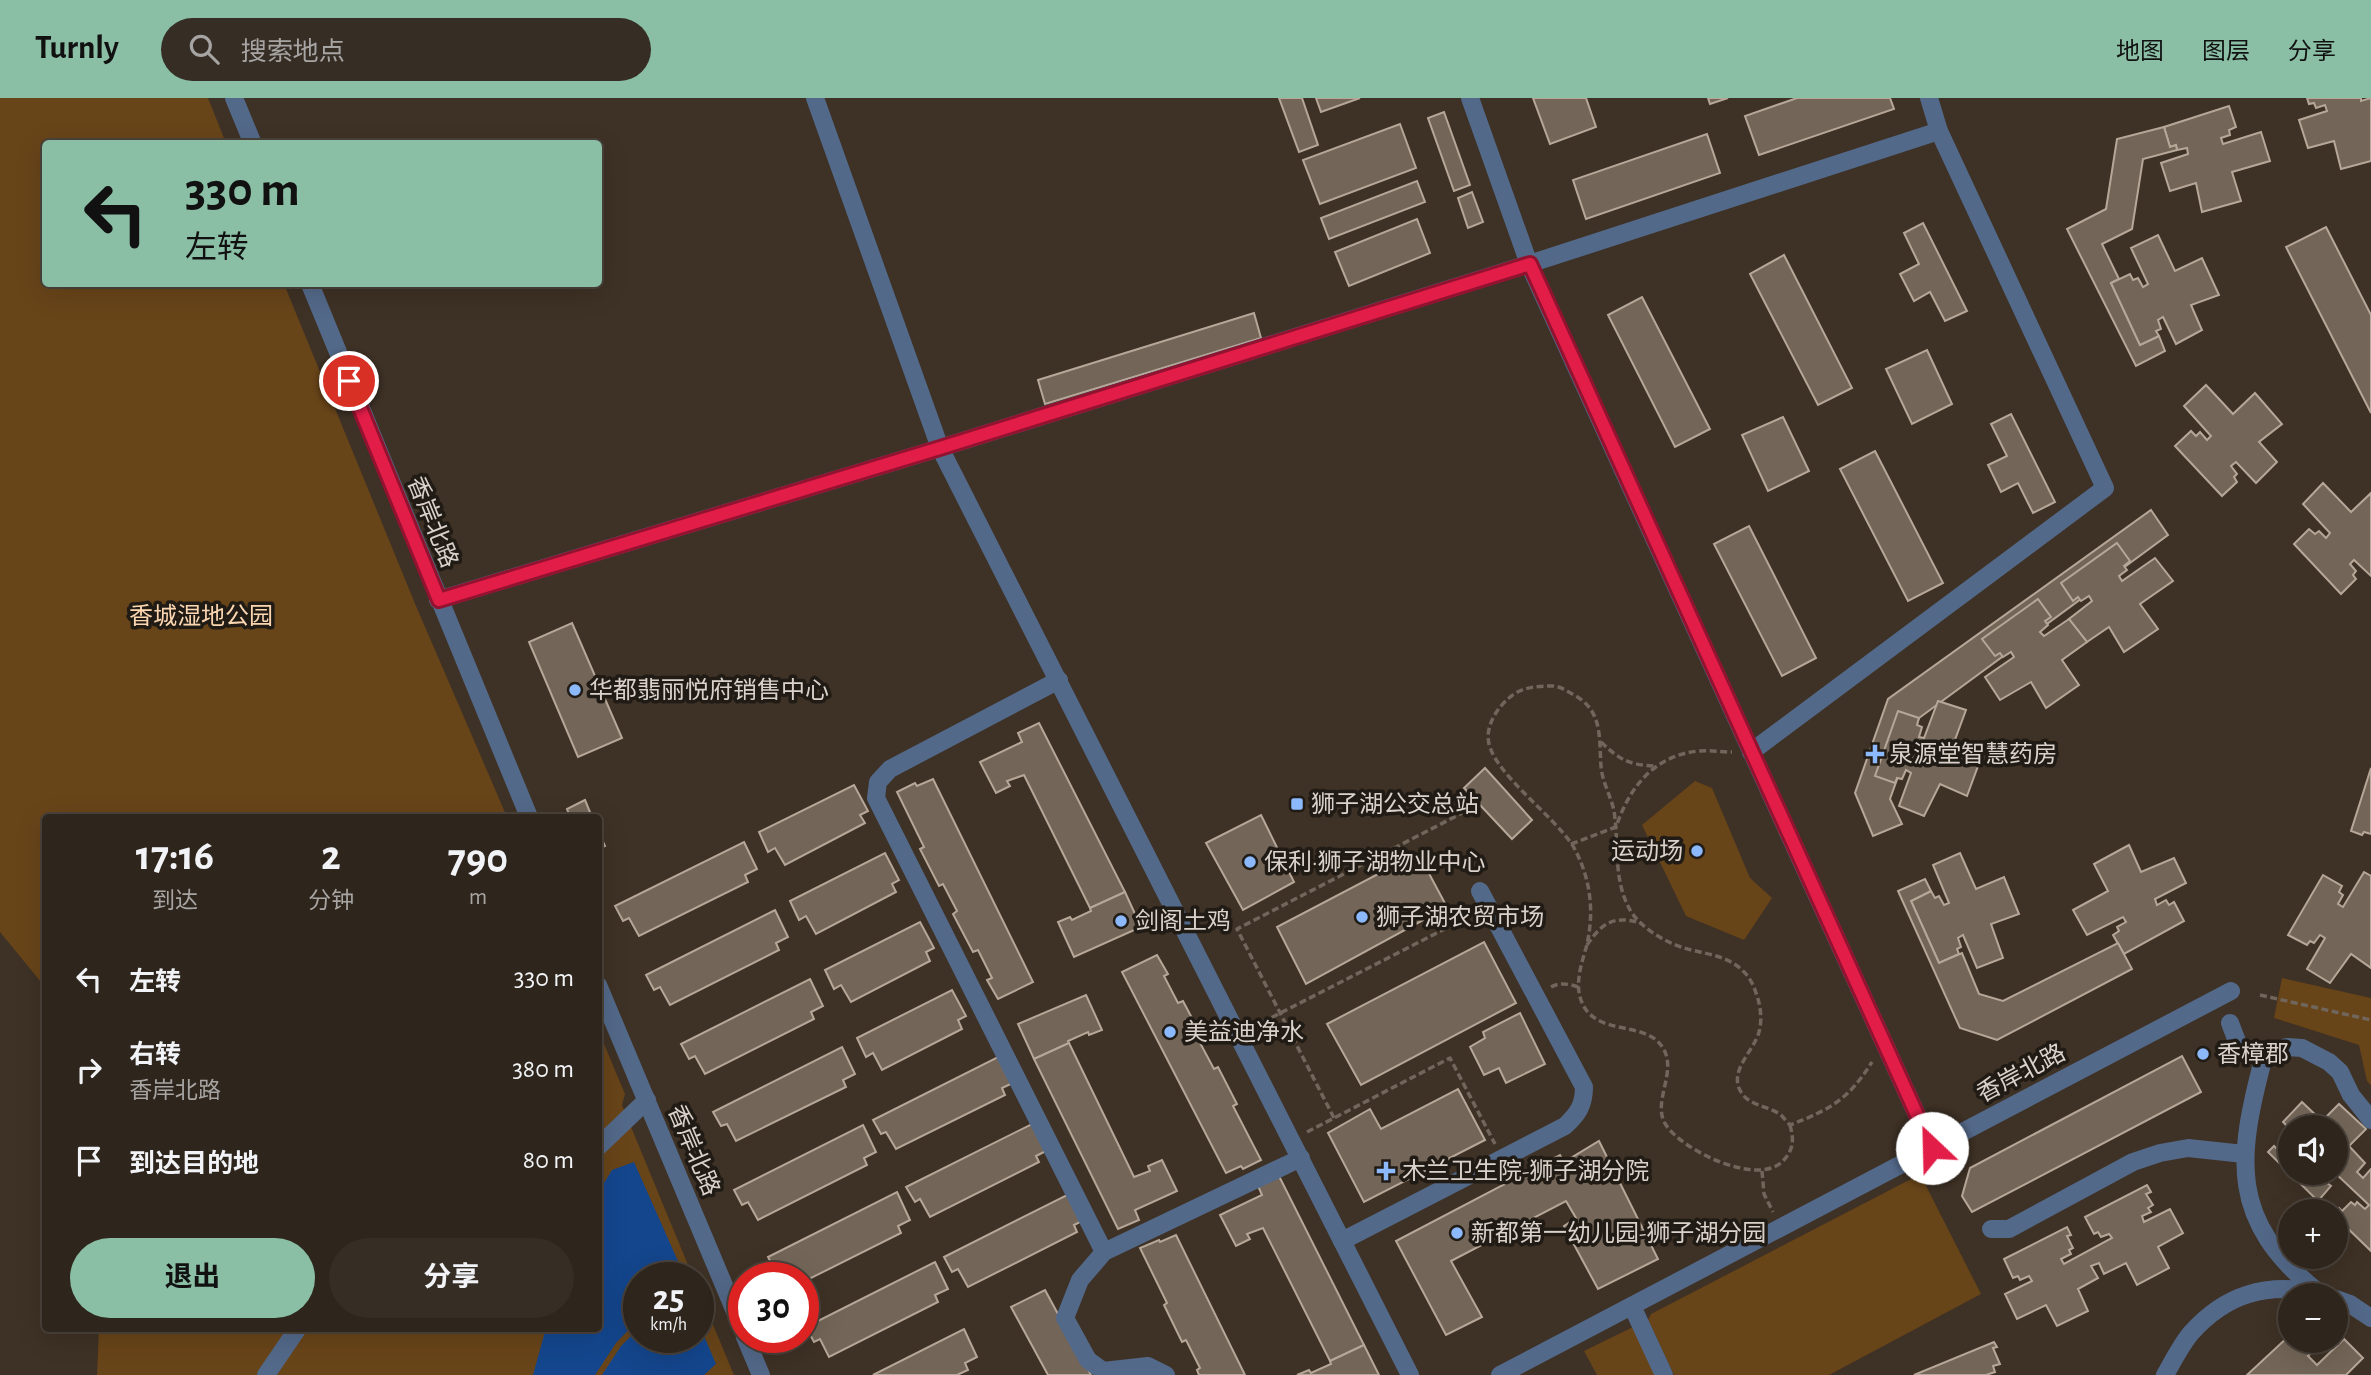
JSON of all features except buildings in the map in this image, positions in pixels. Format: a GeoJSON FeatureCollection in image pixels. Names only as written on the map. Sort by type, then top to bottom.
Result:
{"type":"FeatureCollection","features":[{"type":"Feature","properties":{"kind":"street"},"geometry":{"type":"LineString","coordinates":[[234,98],[251,140]]}},
{"type":"Feature","properties":{"kind":"street"},"geometry":{"type":"LineString","coordinates":[[815,98],[940,448],[1410,1375]]}},
{"type":"Feature","properties":{"kind":"street"},"geometry":{"type":"LineString","coordinates":[[1470,98],[1530,264],[1932,1148]]}},
{"type":"Feature","properties":{"kind":"street"},"geometry":{"type":"LineString","coordinates":[[1751,752],[2105,488],[1939,131],[1929,98]]}},
{"type":"Feature","properties":{"kind":"street"},"geometry":{"type":"LineString","coordinates":[[439,600],[940,448],[1530,264],[1939,131]]}},
{"type":"Feature","properties":{"kind":"street","name":"香岸北路"},"geometry":{"type":"LineString","coordinates":[[311,287],[528,814]]}},
{"type":"Feature","properties":{"kind":"street"},"geometry":{"type":"LineString","coordinates":[[1059,680],[890,769],[878,782],[876,798],[1104,1252]]}},
{"type":"Feature","properties":{"kind":"street"},"geometry":{"type":"LineString","coordinates":[[1342,1241],[1565,1126],[1577,1116],[1584,1101],[1584,1087],[1484,899]]}},
{"type":"Feature","properties":{"kind":"street","name":"香岸北路"},"geometry":{"type":"LineString","coordinates":[[1500,1375],[2231,990]]}},
{"type":"Feature","properties":{"kind":"street","name":"香岸北路"},"geometry":{"type":"LineString","coordinates":[[602,994],[728,1294]]}},
{"type":"Feature","properties":{"kind":"street"},"geometry":{"type":"LineString","coordinates":[[2230,1023],[2238,1044],[2249,1054],[2264,1056],[2287,1048],[2302,1048],[2329,1062],[2340,1072],[2351,1095],[2371,1120]]}},
{"type":"Feature","properties":{"kind":"street"},"geometry":{"type":"LineString","coordinates":[[2264,1056],[2250,1109],[2244,1154],[2248,1197],[2262,1232],[2278,1256],[2307,1283]]}},
{"type":"Feature","properties":{"kind":"street"},"geometry":{"type":"LineString","coordinates":[[602,1142],[647,1100]]}},
{"type":"Feature","properties":{"kind":"street"},"geometry":{"type":"LineString","coordinates":[[1991,1229],[2009,1229],[2133,1162],[2160,1153],[2188,1148],[2244,1154]]}},
{"type":"Feature","properties":{"kind":"street"},"geometry":{"type":"LineString","coordinates":[[1166,1375],[1148,1366],[1103,1371],[1088,1360],[1065,1318],[1080,1280],[1104,1252],[1301,1158]]}},
{"type":"Feature","properties":{"kind":"street"},"geometry":{"type":"LineString","coordinates":[[2165,1375],[2190,1334],[2214,1311],[2242,1295],[2278,1289]]}},
{"type":"Feature","properties":{"kind":"street"},"geometry":{"type":"LineString","coordinates":[[2348,1303],[2371,1318]]}},
{"type":"Feature","properties":{"kind":"street"},"geometry":{"type":"LineString","coordinates":[[1632,1306],[1664,1375]]}},
{"type":"Feature","properties":{"kind":"street"},"geometry":{"type":"LineString","coordinates":[[266,1375],[295,1332]]}},
{"type":"Feature","properties":{"kind":"street","name":"香岸北路"},"geometry":{"type":"LineString","coordinates":[[752,1353],[761,1375]]}},
{"type":"Feature","properties":{"kind":"path"},"geometry":{"type":"LineString","coordinates":[[1532,686],[1559,686],[1581,699],[1597,718],[1601,768],[1616,827],[1615,850],[1623,895],[1631,912],[1643,924],[1679,947],[1725,959],[1743,971],[1755,988],[1761,1011],[1759,1032],[1753,1047],[1742,1062],[1738,1079],[1741,1092],[1752,1102],[1782,1116],[1790,1125],[1794,1139],[1790,1153],[1778,1166],[1762,1171],[1745,1169],[1710,1157],[1677,1136],[1664,1124],[1661,1108],[1668,1066],[1663,1048],[1649,1036],[1601,1023],[1589,1014],[1581,1001],[1578,987],[1580,966],[1592,915],[1589,887],[1583,866],[1571,844],[1500,765],[1489,743],[1492,717],[1510,696],[1532,686]]}},
{"type":"Feature","properties":{"kind":"path"},"geometry":{"type":"LineString","coordinates":[[1601,742],[1616,757],[1635,766],[1657,767]]}},
{"type":"Feature","properties":{"kind":"path"},"geometry":{"type":"LineString","coordinates":[[1616,827],[1624,803],[1638,782],[1657,767],[1676,757],[1698,751],[1751,752]]}},
{"type":"Feature","properties":{"kind":"path"},"geometry":{"type":"LineString","coordinates":[[1334,1118],[1237,929],[1469,809]]}},
{"type":"Feature","properties":{"kind":"path"},"geometry":{"type":"LineString","coordinates":[[1571,844],[1616,827]]}},
{"type":"Feature","properties":{"kind":"path"},"geometry":{"type":"LineString","coordinates":[[1238,1035],[1484,899]]}},
{"type":"Feature","properties":{"kind":"path"},"geometry":{"type":"LineString","coordinates":[[1586,947],[1597,930],[1610,922],[1626,919],[1643,924]]}},
{"type":"Feature","properties":{"kind":"path"},"geometry":{"type":"LineString","coordinates":[[1536,997],[1555,984],[1578,987]]}},
{"type":"Feature","properties":{"kind":"path"},"geometry":{"type":"LineString","coordinates":[[2260,995],[2371,1020]]}},
{"type":"Feature","properties":{"kind":"path"},"geometry":{"type":"LineString","coordinates":[[1790,1125],[1836,1105],[1862,1077],[1884,1043]]}},
{"type":"Feature","properties":{"kind":"path"},"geometry":{"type":"LineString","coordinates":[[1292,1140],[1450,1058],[1502,1159]]}},
{"type":"Feature","properties":{"kind":"path"},"geometry":{"type":"LineString","coordinates":[[1762,1171],[1764,1194],[1782,1227]]}},
{"type":"Feature","properties":{"kind":"green space","name":"香城湿地公园"},"geometry":{"type":"Polygon","coordinates":[[[0,98],[208,98],[225,140],[42,140],[42,287],[285,287],[416,606],[506,814],[42,814],[42,984],[0,932],[0,98]]]}},
{"type":"Feature","properties":{"kind":"green space","name":"运动场"},"geometry":{"type":"Polygon","coordinates":[[[1695,781],[1712,788],[1750,878],[1772,898],[1744,940],[1686,916],[1642,825],[1695,781]]]}},
{"type":"Feature","properties":{"kind":"green space"},"geometry":{"type":"Polygon","coordinates":[[[2282,978],[2371,998],[2371,1085],[2367,1081],[2359,1045],[2274,1018],[2282,978]]]}},
{"type":"Feature","properties":{"kind":"green space"},"geometry":{"type":"Polygon","coordinates":[[[602,1039],[625,1094],[622,1105],[687,1262],[623,1262],[623,1353],[714,1353],[714,1327],[734,1375],[97,1375],[99,1332],[602,1332],[602,1039]]]}},
{"type":"Feature","properties":{"kind":"green space"},"geometry":{"type":"Polygon","coordinates":[[[1917,1176],[1922,1178],[1981,1294],[1829,1375],[1674,1375],[1648,1320],[1651,1314],[1917,1176]]]}},
{"type":"Feature","properties":{"kind":"green space"},"geometry":{"type":"Polygon","coordinates":[[[1633,1327],[1655,1375],[1597,1375],[1584,1351],[1633,1327]]]}},
{"type":"Feature","properties":{"kind":"water"},"geometry":{"type":"Polygon","coordinates":[[[634,1162],[678,1262],[623,1262],[623,1336],[595,1375],[533,1375],[545,1332],[602,1332],[602,1186],[612,1170],[634,1162]]]}},
{"type":"Feature","properties":{"kind":"water"},"geometry":{"type":"Polygon","coordinates":[[[623,1344],[623,1353],[711,1353],[716,1364],[704,1375],[602,1375],[623,1344]]]}},
{"type":"Feature","properties":{"kind":"place","name":"华都翡丽悦府销售中心"},"geometry":{"type":"Point","coordinates":[575,690]}},
{"type":"Feature","properties":{"kind":"place","name":"泉源堂智慧药房"},"geometry":{"type":"Point","coordinates":[1875,754]}},
{"type":"Feature","properties":{"kind":"place","name":"狮子湖公交总站"},"geometry":{"type":"Point","coordinates":[1297,804]}},
{"type":"Feature","properties":{"kind":"place","name":"运动场"},"geometry":{"type":"Point","coordinates":[1697,851]}},
{"type":"Feature","properties":{"kind":"place","name":"保利·狮子湖物业中心"},"geometry":{"type":"Point","coordinates":[1250,862]}},
{"type":"Feature","properties":{"kind":"place","name":"狮子湖农贸市场"},"geometry":{"type":"Point","coordinates":[1362,917]}},
{"type":"Feature","properties":{"kind":"place","name":"剑阁土鸡"},"geometry":{"type":"Point","coordinates":[1121,921]}},
{"type":"Feature","properties":{"kind":"place","name":"美益迪净水"},"geometry":{"type":"Point","coordinates":[1170,1032]}},
{"type":"Feature","properties":{"kind":"place","name":"香樟郡"},"geometry":{"type":"Point","coordinates":[2203,1054]}},
{"type":"Feature","properties":{"kind":"place","name":"木兰卫生院-狮子湖分院"},"geometry":{"type":"Point","coordinates":[1386,1171]}},
{"type":"Feature","properties":{"kind":"place","name":"新都第一幼儿园-狮子湖分园"},"geometry":{"type":"Point","coordinates":[1457,1233]}},
{"type":"Feature","properties":{"kind":"route"},"geometry":{"type":"LineString","coordinates":[[349,381],[439,600],[940,448],[1530,264],[1932,1148]]}}]}
